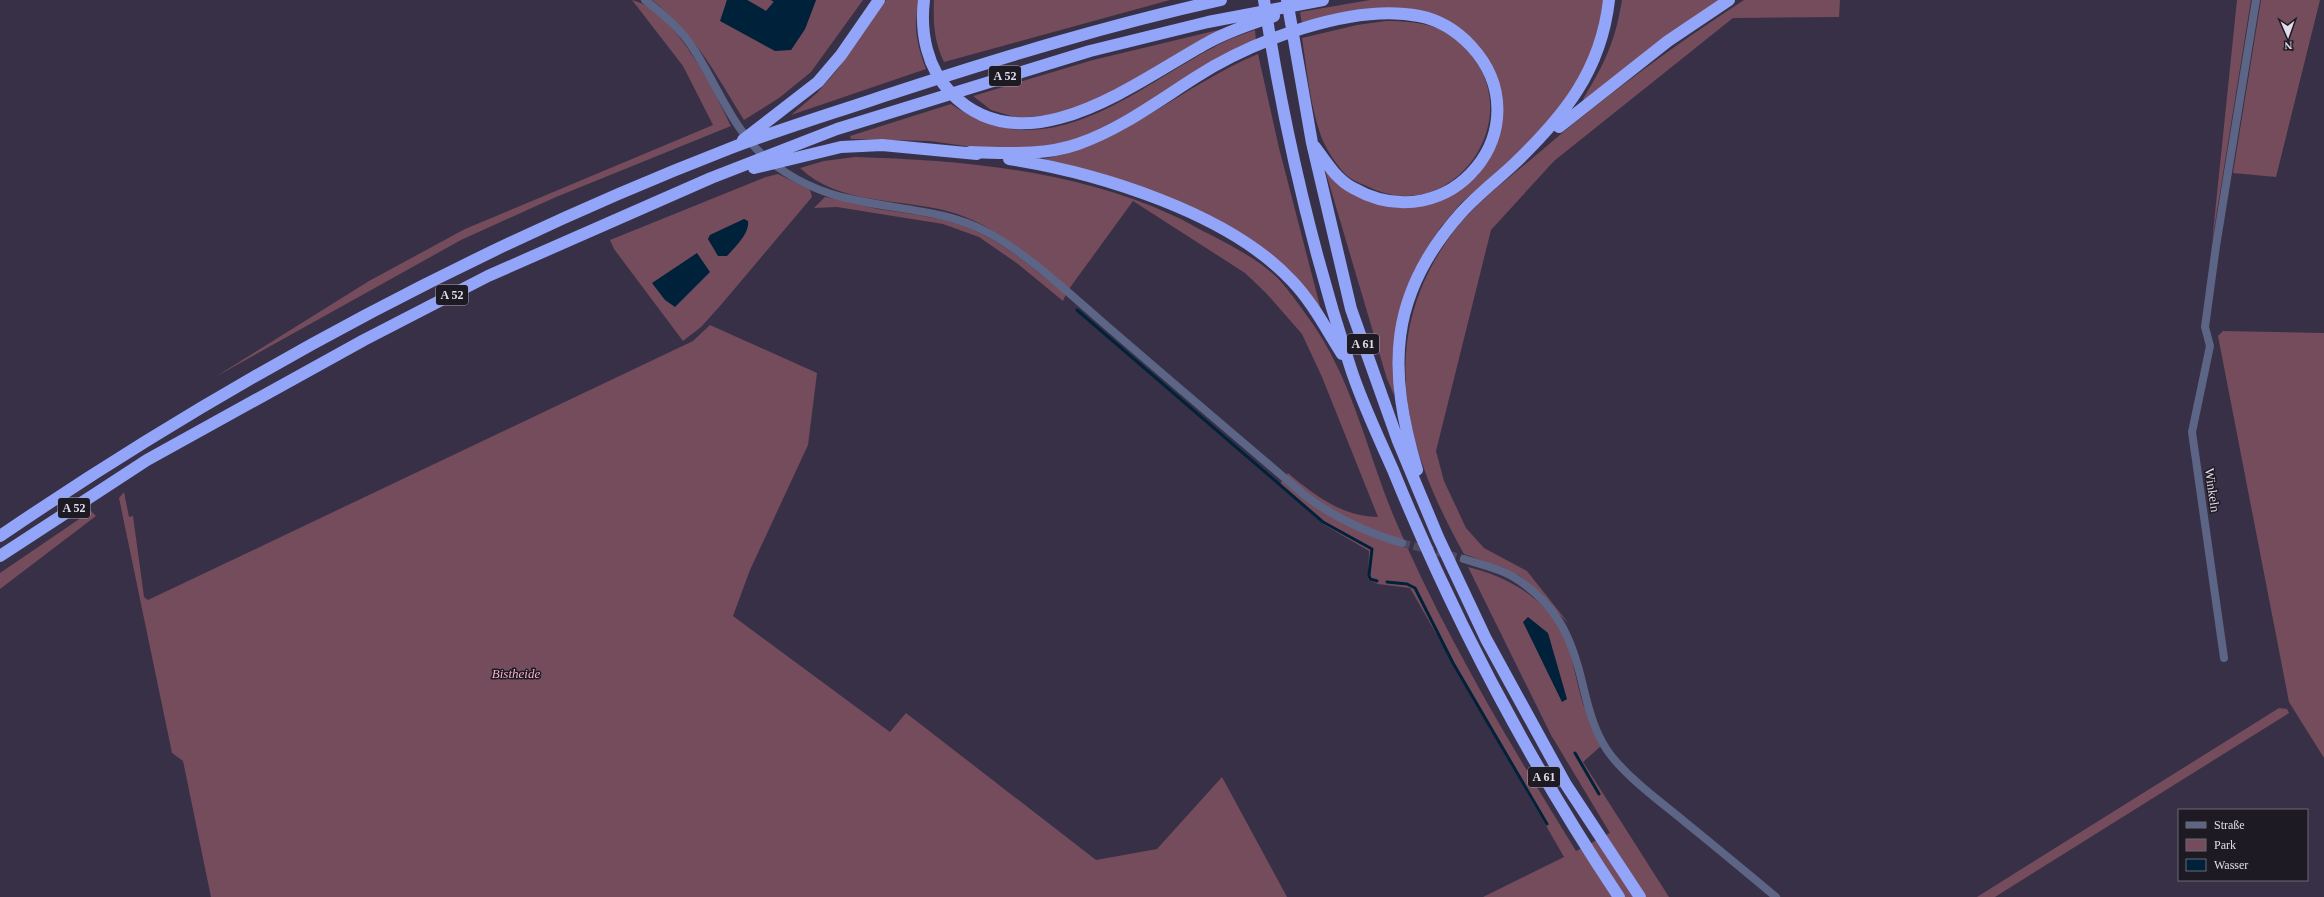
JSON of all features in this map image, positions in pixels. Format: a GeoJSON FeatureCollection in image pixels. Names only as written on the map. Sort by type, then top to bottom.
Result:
{"type":"FeatureCollection","features":[{"type":"Feature","properties":{"kind":"highway"},"geometry":{"type":"LineString","coordinates":[[733,148],[818,82],[841,55],[879,0]]}},
{"type":"Feature","properties":{"kind":"highway"},"geometry":{"type":"LineString","coordinates":[[924,0],[922,16],[925,42],[940,79],[956,98],[989,116],[1008,121],[1039,122],[1060,119],[1080,112],[1113,97],[1208,42],[1307,3]]}},
{"type":"Feature","properties":{"kind":"highway","name":"A 52"},"geometry":{"type":"LineString","coordinates":[[0,536],[147,440],[393,300],[559,222],[733,148],[1057,40],[1221,0]]}},
{"type":"Feature","properties":{"kind":"highway","name":"A 61"},"geometry":{"type":"LineString","coordinates":[[1264,0],[1276,78],[1301,197],[1351,369],[1429,558],[1475,653],[1556,798],[1619,897]]}},
{"type":"Feature","properties":{"kind":"highway","name":"A 61"},"geometry":{"type":"LineString","coordinates":[[1287,0],[1298,74],[1312,143],[1351,309],[1395,434],[1438,537],[1486,639],[1565,782],[1640,897]]}},
{"type":"Feature","properties":{"kind":"highway","name":"A 52"},"geometry":{"type":"LineString","coordinates":[[0,556],[148,460],[364,340],[488,276],[711,178],[837,129],[1090,51],[1208,22],[1323,0]]}},
{"type":"Feature","properties":{"kind":"highway"},"geometry":{"type":"LineString","coordinates":[[1515,163],[1564,111],[1581,87],[1602,39],[1609,0]]}},
{"type":"Feature","properties":{"kind":"highway"},"geometry":{"type":"LineString","coordinates":[[1438,537],[1407,437],[1400,407],[1397,373],[1398,347],[1403,313],[1427,258],[1462,212],[1515,163],[1668,40],[1729,0]]}},
{"type":"Feature","properties":{"kind":"highway"},"geometry":{"type":"LineString","coordinates":[[970,152],[1046,151],[1078,144],[1102,134],[1133,117],[1197,76],[1237,54],[1279,36],[1347,19],[1385,14],[1419,16],[1445,24],[1465,39],[1482,58],[1493,81],[1496,105],[1496,123],[1492,138],[1483,159],[1472,175],[1456,187],[1435,198],[1412,202],[1393,202],[1373,198],[1352,188],[1337,176],[1312,143]]}},
{"type":"Feature","properties":{"kind":"highway"},"geometry":{"type":"LineString","coordinates":[[711,178],[841,147],[882,145],[970,152],[1050,165],[1094,176],[1176,207],[1248,244],[1282,271],[1312,304],[1351,369]]}},
{"type":"Feature","properties":{"kind":"street"},"geometry":{"type":"LineString","coordinates":[[645,0],[670,20],[692,47],[748,140],[767,158],[795,178],[828,193],[854,200],[949,216],[990,233],[1060,287],[1307,497],[1327,511],[1350,523],[1402,542]]}},
{"type":"Feature","properties":{"kind":"street","name":"Winkeln"},"geometry":{"type":"LineString","coordinates":[[2224,658],[2192,432],[2210,346],[2205,327],[2216,246],[2256,0]]}},
{"type":"Feature","properties":{"kind":"street"},"geometry":{"type":"LineString","coordinates":[[1464,559],[1511,576],[1534,592],[1552,611],[1567,633],[1576,654],[1590,714],[1602,742],[1613,758],[1645,789],[1776,897]]}},
{"type":"Feature","properties":{"kind":"green space"},"geometry":{"type":"Polygon","coordinates":[[[632,0],[648,7],[663,19],[677,35],[691,53],[703,73],[731,126],[556,197],[461,240],[215,377],[369,281],[465,229],[713,125],[683,66],[632,0]]]}},
{"type":"Feature","properties":{"kind":"green space"},"geometry":{"type":"Polygon","coordinates":[[[652,0],[727,0],[726,2],[791,50],[805,29],[816,0],[863,0],[811,72],[779,98],[744,120],[714,71],[693,41],[667,13],[652,0]]]}},
{"type":"Feature","properties":{"kind":"green space"},"geometry":{"type":"Polygon","coordinates":[[[747,0],[771,0],[774,1],[766,11],[747,0]]]}},
{"type":"Feature","properties":{"kind":"green space"},"geometry":{"type":"Polygon","coordinates":[[[886,0],[920,0],[916,18],[916,26],[920,52],[926,69],[791,115],[817,93],[837,70],[886,0]]]}},
{"type":"Feature","properties":{"kind":"green space"},"geometry":{"type":"Polygon","coordinates":[[[934,0],[1170,0],[944,62],[938,47],[935,32],[934,0]]]}},
{"type":"Feature","properties":{"kind":"green space"},"geometry":{"type":"Polygon","coordinates":[[[1370,0],[1604,0],[1600,31],[1580,82],[1555,117],[1523,149],[1461,203],[1440,228],[1414,271],[1396,327],[1394,395],[1387,379],[1323,163],[1340,183],[1419,205],[1437,201],[1465,186],[1478,175],[1496,143],[1496,78],[1486,56],[1473,42],[1427,15],[1302,24],[1300,12],[1370,0]]]}},
{"type":"Feature","properties":{"kind":"green space"},"geometry":{"type":"Polygon","coordinates":[[[1622,0],[1724,0],[1585,100],[1583,99],[1608,52],[1616,28],[1622,0]]]}},
{"type":"Feature","properties":{"kind":"green space"},"geometry":{"type":"Polygon","coordinates":[[[1744,0],[1840,0],[1839,17],[1733,18],[1554,161],[1491,230],[1436,451],[1444,481],[1466,528],[1484,548],[1527,571],[1569,624],[1520,576],[1504,568],[1464,554],[1443,514],[1426,473],[1413,433],[1406,392],[1406,352],[1413,312],[1429,271],[1454,231],[1484,199],[1615,91],[1665,53],[1744,0]]]}},
{"type":"Feature","properties":{"kind":"green space"},"geometry":{"type":"Polygon","coordinates":[[[2237,0],[2251,0],[2212,242],[2237,0]]]}},
{"type":"Feature","properties":{"kind":"green space"},"geometry":{"type":"Polygon","coordinates":[[[2261,0],[2320,0],[2276,177],[2233,173],[2261,0]]]}},
{"type":"Feature","properties":{"kind":"green space"},"geometry":{"type":"Polygon","coordinates":[[[1386,21],[1425,24],[1437,28],[1452,36],[1465,47],[1472,56],[1486,83],[1490,111],[1484,138],[1471,162],[1451,181],[1427,193],[1399,196],[1369,187],[1350,178],[1337,165],[1326,147],[1314,112],[1302,38],[1357,25],[1386,21]]]}},
{"type":"Feature","properties":{"kind":"green space"},"geometry":{"type":"Polygon","coordinates":[[[1239,25],[1143,77],[1068,113],[1018,118],[991,110],[973,96],[1093,60],[1239,25]]]}},
{"type":"Feature","properties":{"kind":"green space"},"geometry":{"type":"Polygon","coordinates":[[[1255,30],[1256,42],[1147,104],[1084,137],[1050,146],[986,149],[930,141],[851,139],[850,136],[951,104],[977,119],[996,126],[1025,130],[1051,128],[1077,121],[1103,111],[1128,98],[1201,54],[1235,37],[1255,30]]]}},
{"type":"Feature","properties":{"kind":"green space"},"geometry":{"type":"Polygon","coordinates":[[[1258,54],[1279,148],[1321,310],[1248,239],[1043,159],[1100,141],[1153,112],[1204,81],[1258,54]]]}},
{"type":"Feature","properties":{"kind":"green space"},"geometry":{"type":"Polygon","coordinates":[[[855,157],[936,161],[1017,170],[1096,187],[1135,200],[1177,217],[1243,252],[1272,273],[1287,289],[1325,342],[1358,416],[1394,517],[1434,603],[1502,729],[1576,851],[1610,833],[1551,735],[1468,567],[1497,576],[1524,591],[1547,610],[1557,622],[1567,644],[1583,704],[1601,746],[1583,762],[1669,897],[1483,897],[1564,857],[1410,588],[1378,584],[1368,580],[1369,551],[1323,524],[1279,485],[1288,473],[1319,497],[1341,509],[1365,516],[1378,517],[1322,377],[1302,334],[1266,293],[1245,273],[1133,201],[1069,289],[1027,254],[981,224],[947,211],[851,194],[816,180],[800,168],[824,161],[855,157]]]}},
{"type":"Feature","properties":{"kind":"green space"},"geometry":{"type":"Polygon","coordinates":[[[778,174],[810,190],[812,197],[720,306],[701,327],[683,341],[614,249],[610,240],[766,177],[778,174]],[[745,219],[710,235],[708,239],[718,255],[727,255],[745,219]]]}},
{"type":"Feature","properties":{"kind":"green space"},"geometry":{"type":"Polygon","coordinates":[[[825,197],[871,208],[931,217],[969,228],[1004,247],[1066,294],[1063,301],[1018,264],[979,237],[943,224],[837,207],[814,208],[825,197]]]}},
{"type":"Feature","properties":{"kind":"green space","name":"Bistheide"},"geometry":{"type":"Polygon","coordinates":[[[710,325],[817,373],[808,445],[750,570],[733,616],[890,732],[906,713],[1096,860],[1157,849],[1222,777],[1287,897],[211,897],[183,761],[172,753],[119,498],[124,492],[129,517],[133,516],[144,597],[148,600],[693,341],[710,325]]]}},
{"type":"Feature","properties":{"kind":"green space"},"geometry":{"type":"Polygon","coordinates":[[[2223,331],[2324,333],[2324,758],[2289,702],[2218,336],[2223,331]]]}},
{"type":"Feature","properties":{"kind":"green space"},"geometry":{"type":"Polygon","coordinates":[[[91,511],[96,516],[0,589],[0,573],[91,511]]]}},
{"type":"Feature","properties":{"kind":"green space"},"geometry":{"type":"Polygon","coordinates":[[[2279,708],[2287,709],[2289,713],[1995,897],[1977,897],[2279,708]]]}},
{"type":"Feature","properties":{"kind":"water"},"geometry":{"type":"Polygon","coordinates":[[[727,0],[747,0],[766,11],[774,2],[771,0],[816,0],[805,29],[791,50],[775,51],[720,21],[727,0]]]}},
{"type":"Feature","properties":{"kind":"water"},"geometry":{"type":"Polygon","coordinates":[[[744,219],[748,221],[748,226],[741,240],[727,256],[718,256],[708,239],[710,235],[744,219]]]}},
{"type":"Feature","properties":{"kind":"water"},"geometry":{"type":"Polygon","coordinates":[[[697,253],[710,272],[675,307],[665,300],[652,283],[697,253]]]}},
{"type":"Feature","properties":{"kind":"water"},"geometry":{"type":"Polygon","coordinates":[[[1528,617],[1548,633],[1567,699],[1562,702],[1523,622],[1528,617]]]}},
{"type":"Feature","properties":{"kind":"waterway"},"geometry":{"type":"LineString","coordinates":[[1077,310],[1323,522],[1372,549],[1369,575],[1370,579],[1377,581]]}},
{"type":"Feature","properties":{"kind":"waterway"},"geometry":{"type":"LineString","coordinates":[[1387,582],[1407,584],[1415,588],[1453,663],[1547,824]]}},
{"type":"Feature","properties":{"kind":"waterway"},"geometry":{"type":"LineString","coordinates":[[1575,753],[1599,794]]}},
{"type":"Feature","properties":{"kind":"tunnel"},"geometry":{"type":"LineString","coordinates":[[1402,543],[1464,559]]}}]}
